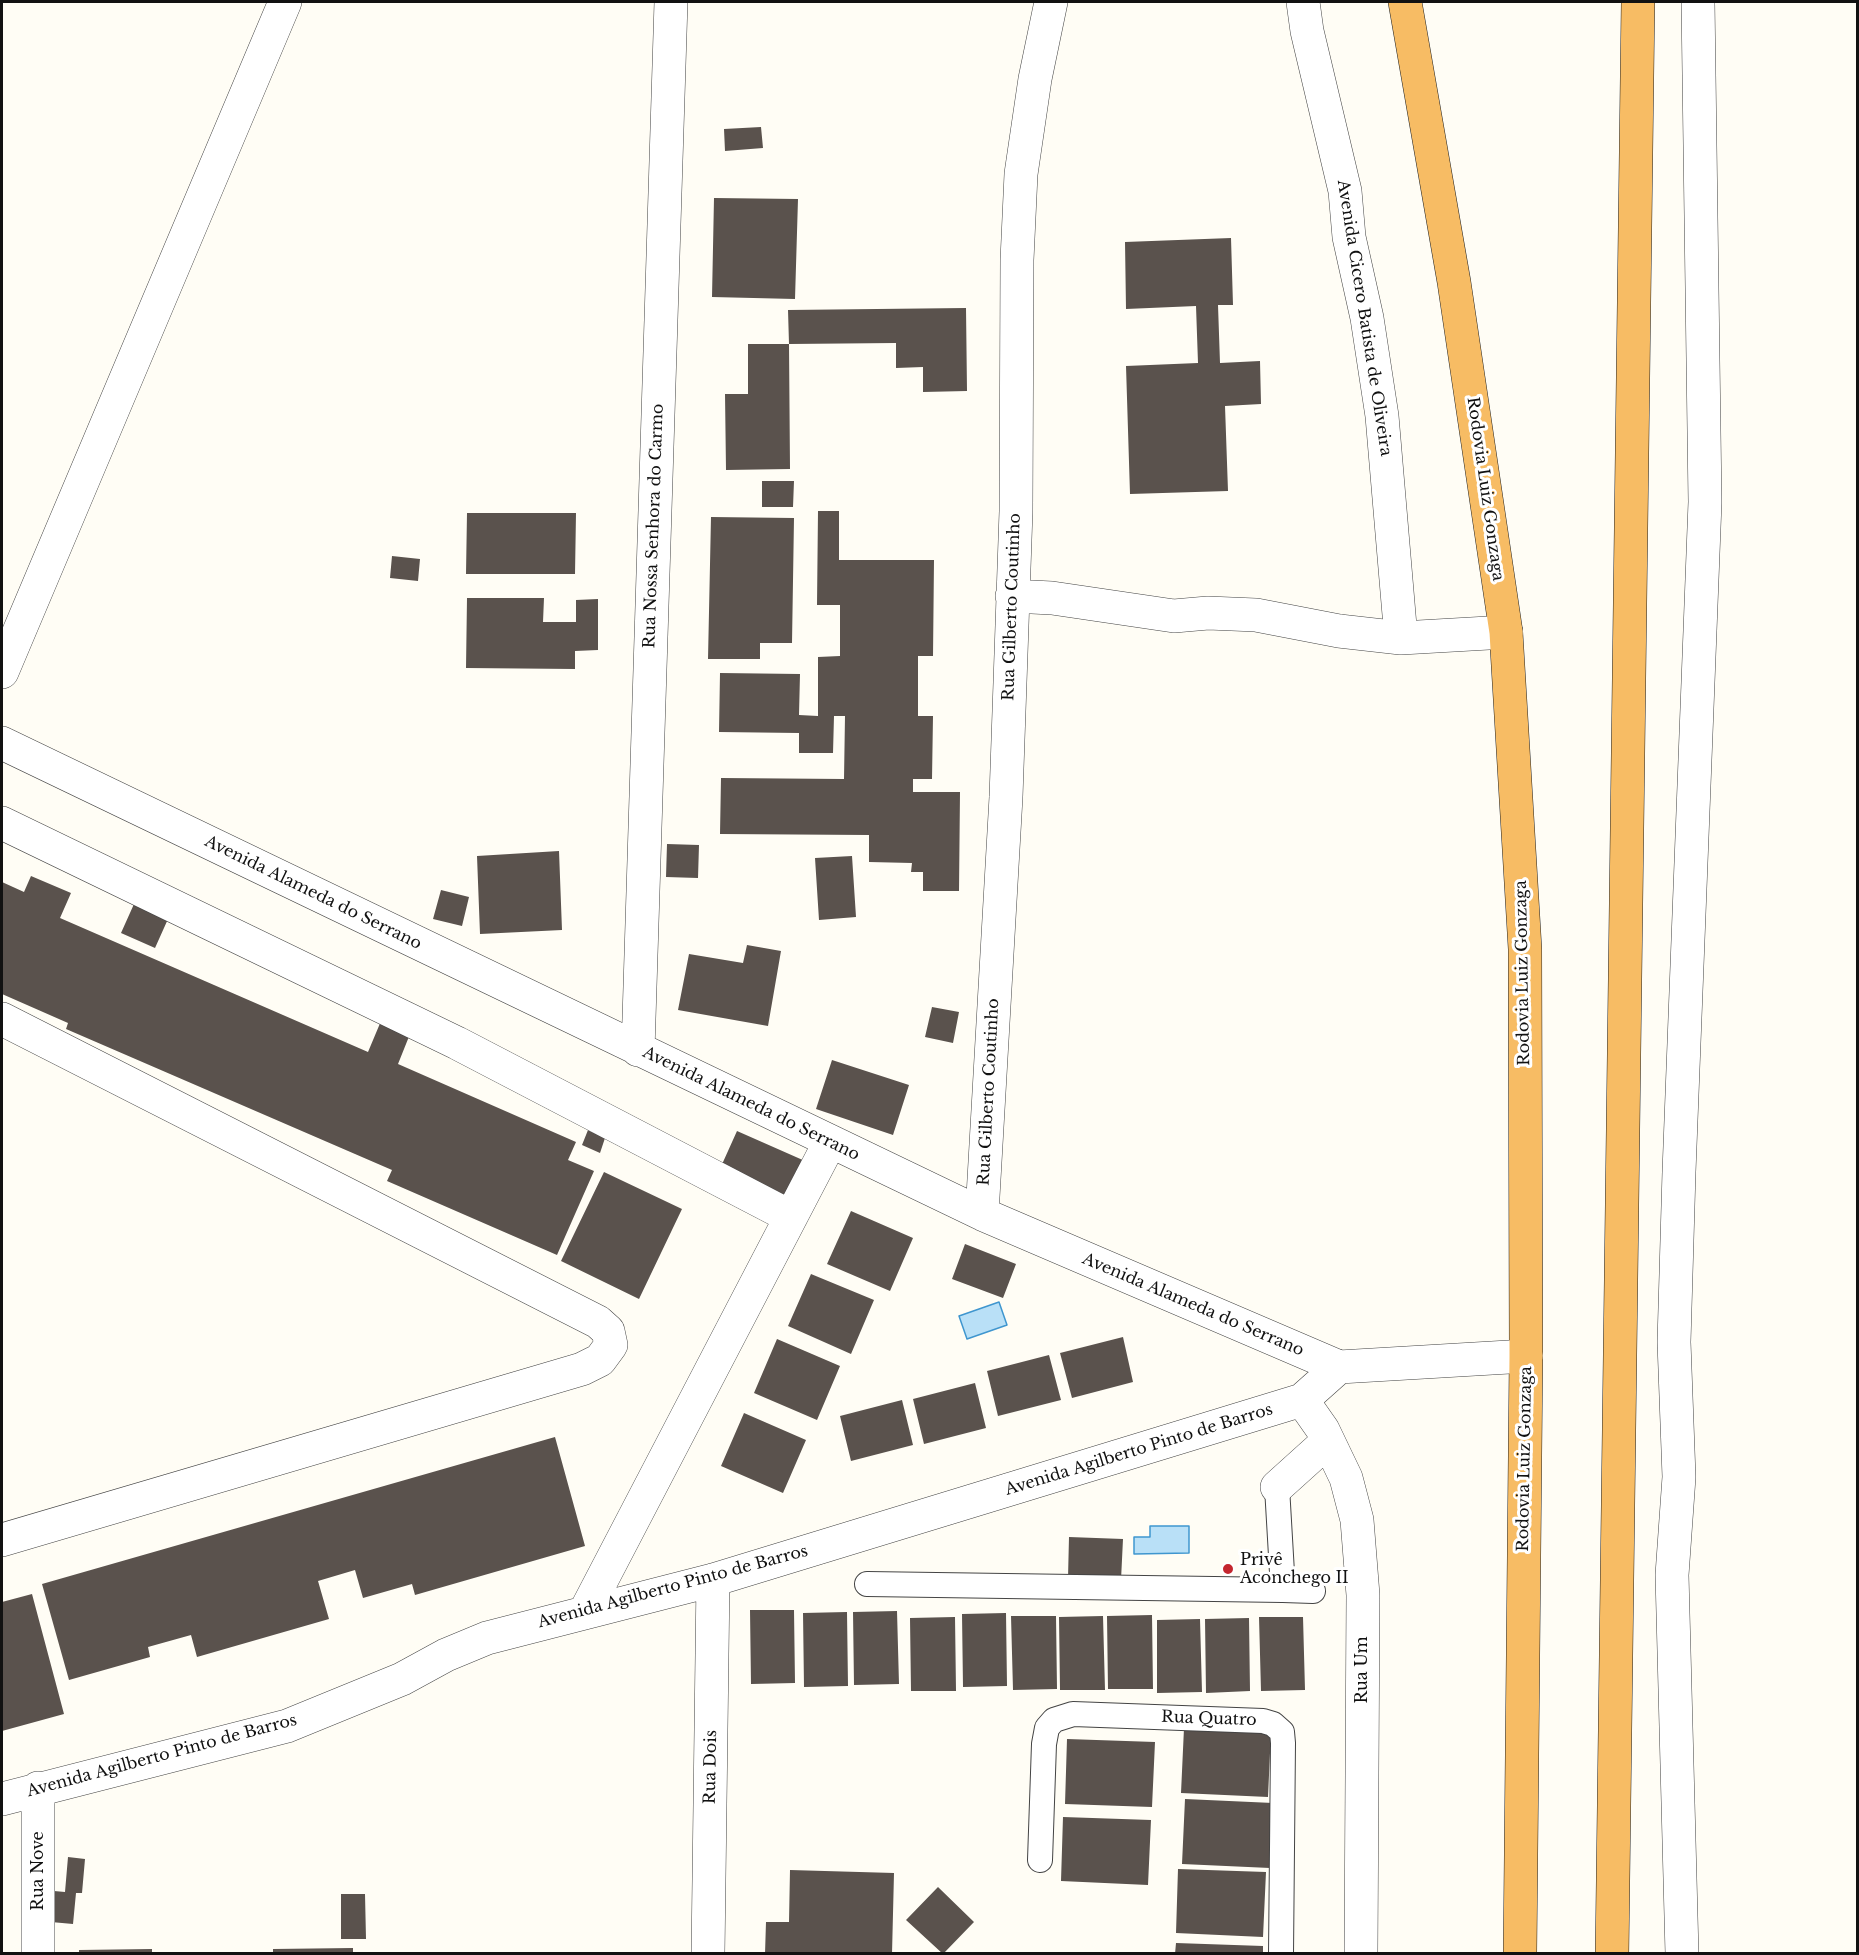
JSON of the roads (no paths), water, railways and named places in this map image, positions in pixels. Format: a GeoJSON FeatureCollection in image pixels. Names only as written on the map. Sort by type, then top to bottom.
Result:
{"type":"FeatureCollection","features":[{"type":"Feature","properties":{"kind":"highway","name":"Rodovia Luiz Gonzaga"},"geometry":{"type":"LineString","coordinates":[[1405,2],[1455,282],[1506,632],[1525,949],[1526,1356],[1520,1953]]}},
{"type":"Feature","properties":{"kind":"highway"},"geometry":{"type":"LineString","coordinates":[[1612,1953],[1638,2]]}},
{"type":"Feature","properties":{"kind":"street"},"geometry":{"type":"LineString","coordinates":[[2,672],[285,2]]}},
{"type":"Feature","properties":{"kind":"street","name":"Rua Nossa Senhora do Carmo"},"geometry":{"type":"LineString","coordinates":[[638,1050],[671,2]]}},
{"type":"Feature","properties":{"kind":"street","name":"Rua Gilberto Coutinho"},"geometry":{"type":"LineString","coordinates":[[982,1214],[1006,796],[1011,596],[1016,512],[1017,260],[1021,174],[1035,79],[1051,2]]}},
{"type":"Feature","properties":{"kind":"street","name":"Avenida Cicero Batista de Oliveira"},"geometry":{"type":"LineString","coordinates":[[1303,2],[1307,31],[1346,191],[1349,237],[1367,318],[1383,427],[1401,638]]}},
{"type":"Feature","properties":{"kind":"street"},"geometry":{"type":"LineString","coordinates":[[1682,1953],[1672,1575],[1679,1477],[1674,1342],[1705,502],[1698,2]]}},
{"type":"Feature","properties":{"kind":"street"},"geometry":{"type":"LineString","coordinates":[[1011,596],[1052,598],[1174,616],[1208,613],[1256,615],[1339,631],[1401,638],[1506,632]]}},
{"type":"Feature","properties":{"kind":"street","name":"Avenida Alameda do Serrano"},"geometry":{"type":"LineString","coordinates":[[2,743],[982,1214],[1339,1368],[1526,1356]]}},
{"type":"Feature","properties":{"kind":"street"},"geometry":{"type":"LineString","coordinates":[[2,823],[457,1043],[790,1217]]}},
{"type":"Feature","properties":{"kind":"street"},"geometry":{"type":"LineString","coordinates":[[2,1019],[598,1322],[608,1331],[611,1345],[600,1360],[582,1369],[2,1540]]}},
{"type":"Feature","properties":{"kind":"street"},"geometry":{"type":"LineString","coordinates":[[585,1612],[830,1142]]}},
{"type":"Feature","properties":{"kind":"street","name":"Avenida Agilberto Pinto de Barros"},"geometry":{"type":"LineString","coordinates":[[2,1799],[287,1726],[402,1679],[446,1655],[487,1638],[713,1580],[1302,1400],[1339,1368]]}},
{"type":"Feature","properties":{"kind":"street","name":"Rua Um"},"geometry":{"type":"LineString","coordinates":[[1302,1400],[1328,1441],[1346,1478],[1356,1520],[1363,1595],[1360,1953]]}},
{"type":"Feature","properties":{"kind":"street"},"geometry":{"type":"LineString","coordinates":[[1278,1487],[1328,1441]]}},
{"type":"Feature","properties":{"kind":"street","name":"Rua Dois"},"geometry":{"type":"LineString","coordinates":[[708,1953],[713,1580]]}},
{"type":"Feature","properties":{"kind":"street","name":"Rua Nove"},"geometry":{"type":"LineString","coordinates":[[38,1788],[38,1953]]}},
{"type":"Feature","properties":{"kind":"lane"},"geometry":{"type":"LineString","coordinates":[[1278,1487],[1283,1590]]}},
{"type":"Feature","properties":{"kind":"lane"},"geometry":{"type":"LineString","coordinates":[[867,1584],[1313,1591]]}},
{"type":"Feature","properties":{"kind":"lane","name":"Rua Quatro"},"geometry":{"type":"LineString","coordinates":[[1040,1860],[1044,1744],[1047,1728],[1054,1720],[1073,1714],[1263,1721],[1273,1724],[1282,1732],[1283,1743],[1281,1953]]}},
{"type":"Feature","properties":{"kind":"water"},"geometry":{"type":"Polygon","coordinates":[[[999,1302],[1007,1325],[967,1339],[959,1316],[999,1302]]]}},
{"type":"Feature","properties":{"kind":"water"},"geometry":{"type":"Polygon","coordinates":[[[1150,1526],[1189,1526],[1189,1553],[1134,1554],[1134,1537],[1150,1537],[1150,1526]]]}},
{"type":"Feature","properties":{"kind":"place","name":"Privê Aconchego II"},"geometry":{"type":"Point","coordinates":[1228,1569]}}]}
